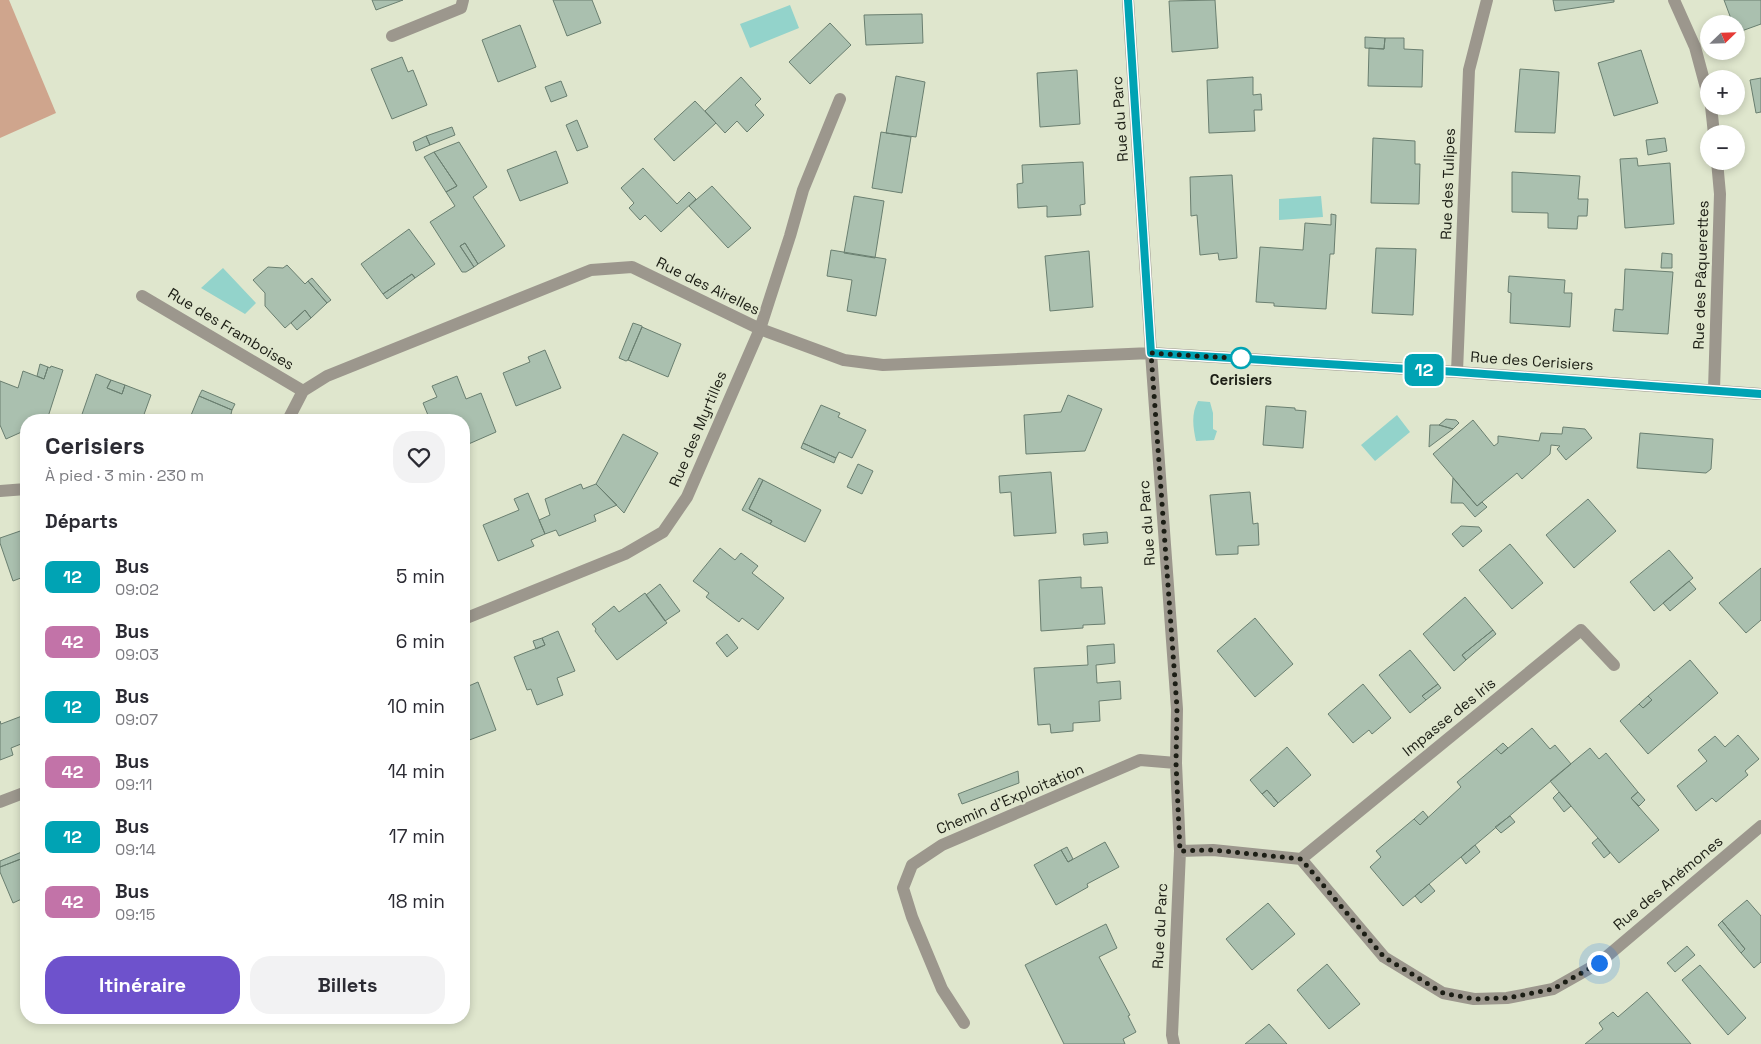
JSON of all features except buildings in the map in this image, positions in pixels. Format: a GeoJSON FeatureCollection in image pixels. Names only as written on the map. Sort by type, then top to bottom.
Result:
{"type":"FeatureCollection","features":[{"type":"Feature","properties":{"kind":"street"},"geometry":{"type":"LineString","coordinates":[[392,36],[461,8],[463,0]]}},
{"type":"Feature","properties":{"kind":"street","name":"Rue du Parc"},"geometry":{"type":"LineString","coordinates":[[1128,0],[1177,708],[1176,763],[1180,851],[1172,1035],[1174,1044]]}},
{"type":"Feature","properties":{"kind":"street","name":"Rue des Tulipes"},"geometry":{"type":"LineString","coordinates":[[1457,372],[1469,70],[1487,0]]}},
{"type":"Feature","properties":{"kind":"street"},"geometry":{"type":"LineString","coordinates":[[1674,0],[1695,47],[1701,70]]}},
{"type":"Feature","properties":{"kind":"street","name":"Rue des Myrtilles"},"geometry":{"type":"LineString","coordinates":[[470,617],[625,554],[663,532],[688,497],[760,328],[803,190],[840,99]]}},
{"type":"Feature","properties":{"kind":"street","name":"Rue des Pâquerettes"},"geometry":{"type":"LineString","coordinates":[[1714,390],[1720,194],[1718,170]]}},
{"type":"Feature","properties":{"kind":"street","name":"Rue des Airelles"},"geometry":{"type":"LineString","coordinates":[[303,391],[327,376],[591,270],[632,267],[760,328],[844,360],[883,365],[1151,353]]}},
{"type":"Feature","properties":{"kind":"street","name":"Rue des Framboises"},"geometry":{"type":"LineString","coordinates":[[142,296],[303,391]]}},
{"type":"Feature","properties":{"kind":"street","name":"Rue des Cerisiers"},"geometry":{"type":"LineString","coordinates":[[1151,353],[1457,372],[1761,394]]}},
{"type":"Feature","properties":{"kind":"street"},"geometry":{"type":"LineString","coordinates":[[291,414],[303,391]]}},
{"type":"Feature","properties":{"kind":"street"},"geometry":{"type":"LineString","coordinates":[[0,491],[20,489]]}},
{"type":"Feature","properties":{"kind":"street","name":"Impasse des Iris"},"geometry":{"type":"LineString","coordinates":[[1301,859],[1581,630],[1614,665]]}},
{"type":"Feature","properties":{"kind":"street","name":"Chemin d'Exploitation"},"geometry":{"type":"LineString","coordinates":[[964,1023],[942,989],[912,917],[903,888],[912,865],[942,845],[1140,760],[1176,763]]}},
{"type":"Feature","properties":{"kind":"street"},"geometry":{"type":"LineString","coordinates":[[0,802],[20,794]]}},
{"type":"Feature","properties":{"kind":"street","name":"Rue des Anémones"},"geometry":{"type":"LineString","coordinates":[[1301,859],[1384,957],[1443,993],[1474,999],[1507,998],[1553,989],[1599,963],[1761,826]]}},
{"type":"Feature","properties":{"kind":"street"},"geometry":{"type":"LineString","coordinates":[[1180,851],[1213,850],[1301,859]]}},
{"type":"Feature","properties":{"kind":"shaded area"},"geometry":{"type":"Polygon","coordinates":[[[0,0],[9,0],[56,113],[0,138],[0,0]]]}},
{"type":"Feature","properties":{"kind":"water"},"geometry":{"type":"Polygon","coordinates":[[[790,5],[799,28],[750,48],[740,24],[790,5]]]}},
{"type":"Feature","properties":{"kind":"water"},"geometry":{"type":"Polygon","coordinates":[[[1321,196],[1323,217],[1279,220],[1279,199],[1321,196]]]}},
{"type":"Feature","properties":{"kind":"water"},"geometry":{"type":"Polygon","coordinates":[[[223,268],[256,303],[245,314],[201,288],[223,268]]]}},
{"type":"Feature","properties":{"kind":"water"},"geometry":{"type":"Polygon","coordinates":[[[1198,401],[1210,402],[1213,413],[1213,429],[1217,431],[1214,440],[1196,441],[1193,421],[1198,401]]]}},
{"type":"Feature","properties":{"kind":"water"},"geometry":{"type":"Polygon","coordinates":[[[1397,415],[1410,432],[1375,461],[1361,445],[1397,415]]]}},
{"type":"Feature","properties":{"kind":"bus line","name":"12"},"geometry":{"type":"LineString","coordinates":[[1128,0],[1151,353],[1457,372],[1761,394]]}},
{"type":"Feature","properties":{"kind":"place","name":"Cerisiers"},"geometry":{"type":"Point","coordinates":[1241,358]}},
{"type":"Feature","properties":{"kind":"route"},"geometry":{"type":"LineString","coordinates":[[1241,358],[1246,359],[1151,353],[1177,708],[1176,763],[1180,851],[1213,850],[1301,859],[1384,957],[1443,993],[1474,999],[1507,998],[1553,989],[1599,963]]}}]}
